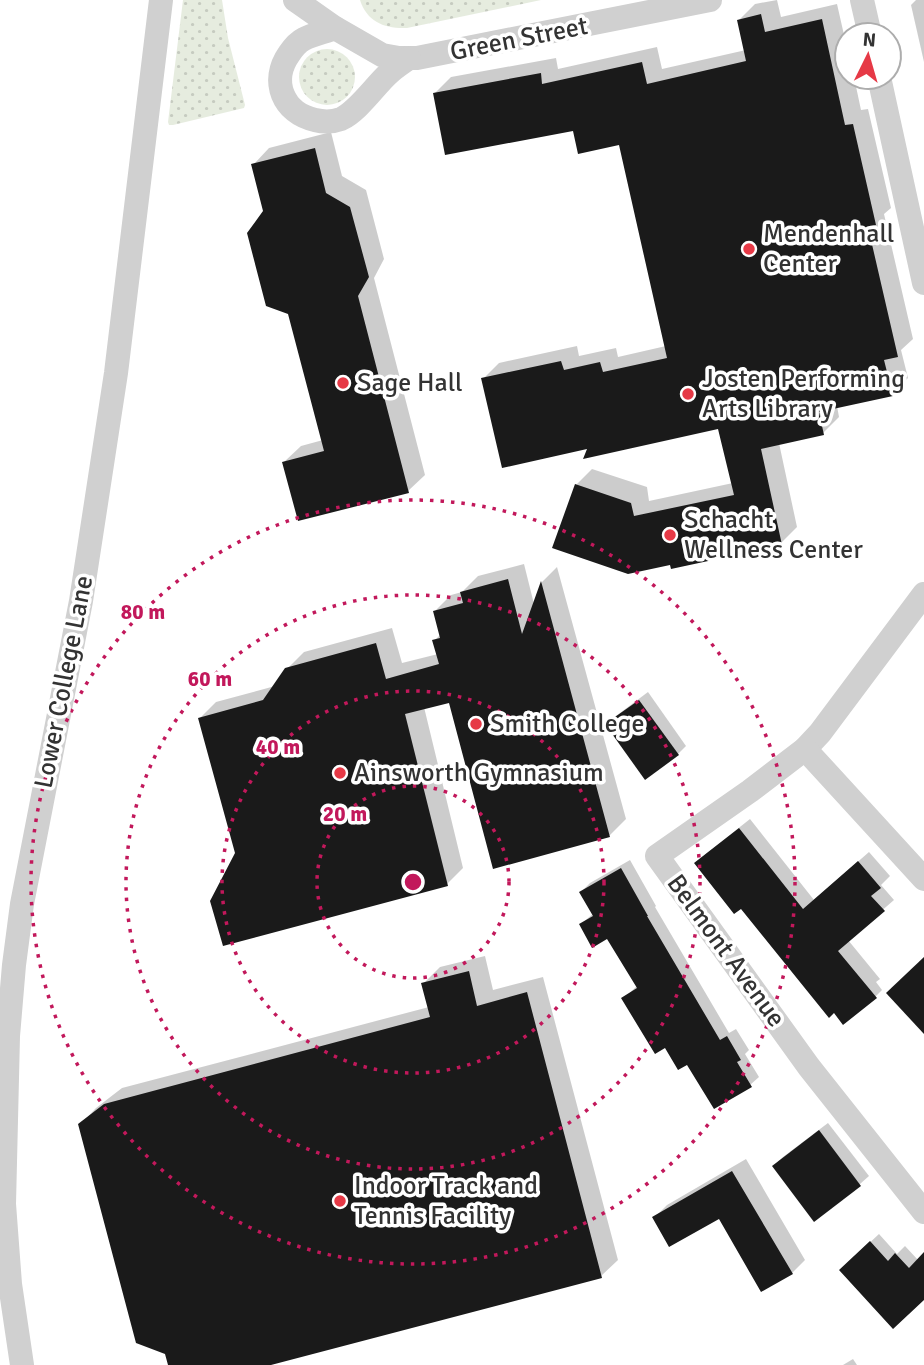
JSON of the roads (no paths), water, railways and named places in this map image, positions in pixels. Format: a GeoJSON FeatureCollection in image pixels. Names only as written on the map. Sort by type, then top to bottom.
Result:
{"type":"FeatureCollection","features":[{"type":"Feature","properties":{"kind":"street","name":"Lower College Lane"},"geometry":{"type":"LineString","coordinates":[[22,1365],[10,1284],[4,1204],[8,1037],[14,965],[22,904],[80,601],[116,373],[161,0]]}},
{"type":"Feature","properties":{"kind":"street","name":"Green Street"},"geometry":{"type":"LineString","coordinates":[[296,0],[335,28],[382,55],[399,58],[436,55],[710,0]]}},
{"type":"Feature","properties":{"kind":"street"},"geometry":{"type":"LineString","coordinates":[[862,0],[867,21]]}},
{"type":"Feature","properties":{"kind":"street"},"geometry":{"type":"LineString","coordinates":[[335,28],[302,39],[284,61],[280,74],[285,100],[305,118],[323,122],[338,120],[350,114],[391,71],[410,58]]}},
{"type":"Feature","properties":{"kind":"street"},"geometry":{"type":"LineString","coordinates":[[882,91],[924,283]]}},
{"type":"Feature","properties":{"kind":"street","name":"Belmont Avenue"},"geometry":{"type":"LineString","coordinates":[[924,594],[806,749],[657,856],[809,1067],[924,1212]]}},
{"type":"Feature","properties":{"kind":"street"},"geometry":{"type":"LineString","coordinates":[[806,749],[924,879]]}},
{"type":"Feature","properties":{"kind":"place","name":"Mendenhall Center"},"geometry":{"type":"Point","coordinates":[749,249]}},
{"type":"Feature","properties":{"kind":"place","name":"Sage Hall"},"geometry":{"type":"Point","coordinates":[343,383]}},
{"type":"Feature","properties":{"kind":"place","name":"Josten Performing Arts Library"},"geometry":{"type":"Point","coordinates":[688,394]}},
{"type":"Feature","properties":{"kind":"place","name":"Schacht Wellness Center"},"geometry":{"type":"Point","coordinates":[670,535]}},
{"type":"Feature","properties":{"kind":"place","name":"Smith College"},"geometry":{"type":"Point","coordinates":[476,724]}},
{"type":"Feature","properties":{"kind":"place","name":"Ainsworth Gymnasium"},"geometry":{"type":"Point","coordinates":[340,773]}},
{"type":"Feature","properties":{"kind":"place","name":"Indoor Track and Tennis Facility"},"geometry":{"type":"Point","coordinates":[340,1201]}}]}
